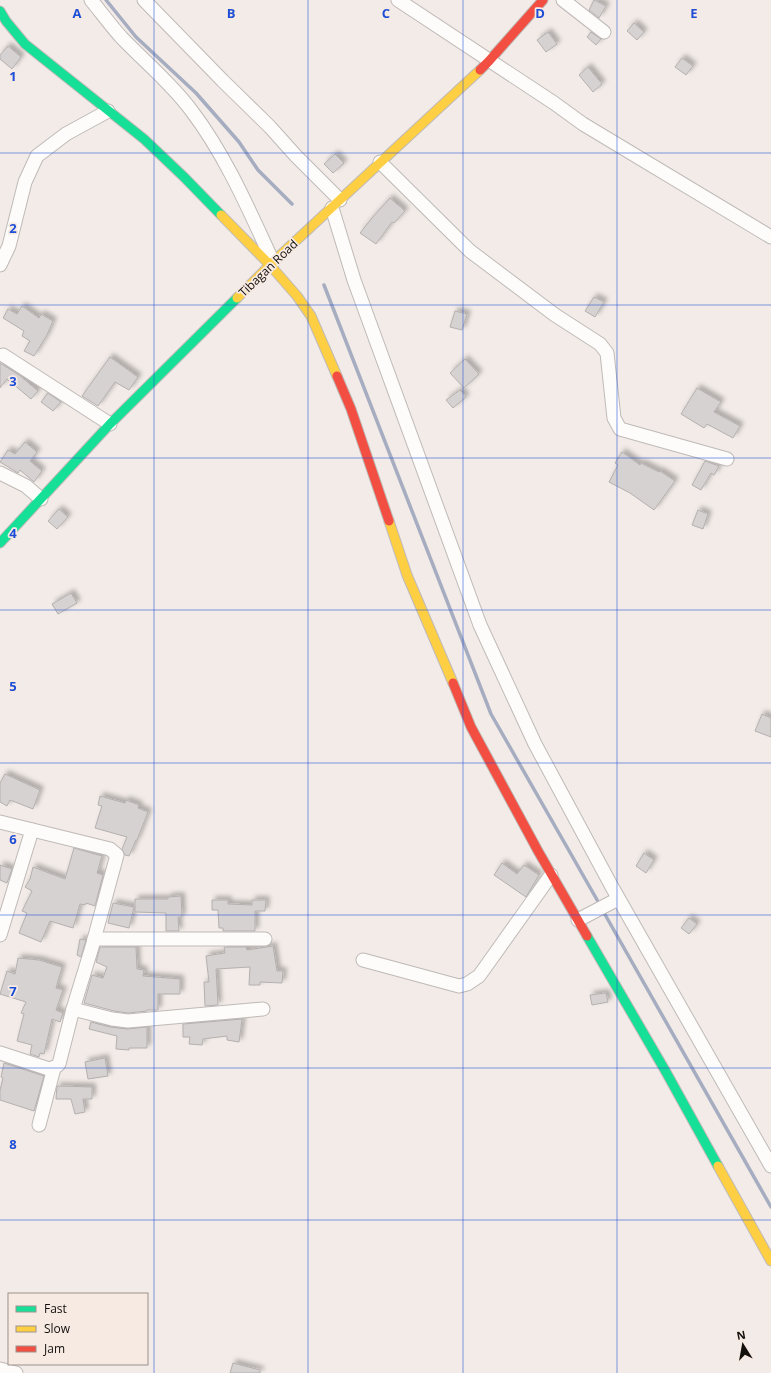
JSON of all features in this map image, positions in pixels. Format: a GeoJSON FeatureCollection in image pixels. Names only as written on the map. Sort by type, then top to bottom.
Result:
{"type":"FeatureCollection","features":[{"type":"Feature","properties":{"kind":"street"},"geometry":{"type":"LineString","coordinates":[[91,0],[121,36],[176,92],[192,112],[231,174],[248,206],[272,264]]}},
{"type":"Feature","properties":{"kind":"street"},"geometry":{"type":"LineString","coordinates":[[144,0],[270,127],[336,204],[354,280],[480,625],[535,744],[615,901],[771,1166]]}},
{"type":"Feature","properties":{"kind":"street"},"geometry":{"type":"LineString","coordinates":[[398,0],[554,103],[583,124],[771,237]]}},
{"type":"Feature","properties":{"kind":"street","name":"Tibagan Road"},"geometry":{"type":"LineString","coordinates":[[0,543],[110,424],[272,264],[489,61],[543,0]]}},
{"type":"Feature","properties":{"kind":"street"},"geometry":{"type":"LineString","coordinates":[[563,0],[604,32]]}},
{"type":"Feature","properties":{"kind":"street"},"geometry":{"type":"LineString","coordinates":[[0,10],[6,21],[25,44],[144,139],[272,264],[311,316],[351,409],[407,575],[468,719],[551,875],[581,919],[771,1262]]}},
{"type":"Feature","properties":{"kind":"street"},"geometry":{"type":"LineString","coordinates":[[0,265],[9,246],[25,182],[37,156],[66,134],[108,111]]}},
{"type":"Feature","properties":{"kind":"street"},"geometry":{"type":"LineString","coordinates":[[380,162],[470,250],[555,315],[600,344],[607,353],[614,418],[620,429],[727,459]]}},
{"type":"Feature","properties":{"kind":"street"},"geometry":{"type":"LineString","coordinates":[[3,355],[110,424]]}},
{"type":"Feature","properties":{"kind":"street"},"geometry":{"type":"LineString","coordinates":[[0,473],[26,486],[40,499]]}},
{"type":"Feature","properties":{"kind":"street"},"geometry":{"type":"LineString","coordinates":[[0,822],[110,849],[117,855],[73,1009],[59,1064],[54,1068],[49,1069],[0,1054]]}},
{"type":"Feature","properties":{"kind":"street"},"geometry":{"type":"LineString","coordinates":[[0,935],[32,830]]}},
{"type":"Feature","properties":{"kind":"street"},"geometry":{"type":"LineString","coordinates":[[363,960],[459,986],[467,984],[479,976],[551,875]]}},
{"type":"Feature","properties":{"kind":"street"},"geometry":{"type":"LineString","coordinates":[[581,919],[615,901]]}},
{"type":"Feature","properties":{"kind":"street"},"geometry":{"type":"LineString","coordinates":[[94,939],[265,939]]}},
{"type":"Feature","properties":{"kind":"street"},"geometry":{"type":"LineString","coordinates":[[73,1009],[112,1019],[128,1021],[263,1009]]}},
{"type":"Feature","properties":{"kind":"street"},"geometry":{"type":"LineString","coordinates":[[39,1125],[54,1068]]}},
{"type":"Feature","properties":{"kind":"street"},"geometry":{"type":"LineString","coordinates":[[0,1369],[16,1373]]}},
{"type":"Feature","properties":{"kind":"building"},"geometry":{"type":"Polygon","coordinates":[[[594,0],[606,6],[599,18],[589,10],[594,0]]]}},
{"type":"Feature","properties":{"kind":"building"},"geometry":{"type":"Polygon","coordinates":[[[634,23],[644,32],[637,40],[627,31],[634,23]]]}},
{"type":"Feature","properties":{"kind":"building"},"geometry":{"type":"Polygon","coordinates":[[[548,32],[557,44],[546,52],[537,40],[548,32]]]}},
{"type":"Feature","properties":{"kind":"building"},"geometry":{"type":"Polygon","coordinates":[[[591,32],[601,39],[596,45],[587,37],[591,32]]]}},
{"type":"Feature","properties":{"kind":"building"},"geometry":{"type":"Polygon","coordinates":[[[8,46],[21,57],[12,69],[0,59],[0,55],[8,46]]]}},
{"type":"Feature","properties":{"kind":"building"},"geometry":{"type":"Polygon","coordinates":[[[682,58],[693,66],[686,75],[675,67],[682,58]]]}},
{"type":"Feature","properties":{"kind":"building"},"geometry":{"type":"Polygon","coordinates":[[[588,67],[602,84],[593,92],[579,75],[588,67]]]}},
{"type":"Feature","properties":{"kind":"building"},"geometry":{"type":"Polygon","coordinates":[[[335,154],[344,163],[333,173],[324,164],[335,154]]]}},
{"type":"Feature","properties":{"kind":"building"},"geometry":{"type":"Polygon","coordinates":[[[390,198],[405,211],[394,223],[392,222],[376,244],[360,233],[390,198]]]}},
{"type":"Feature","properties":{"kind":"building"},"geometry":{"type":"Polygon","coordinates":[[[594,297],[604,302],[595,317],[585,311],[594,297]]]}},
{"type":"Feature","properties":{"kind":"building"},"geometry":{"type":"Polygon","coordinates":[[[22,306],[39,318],[41,314],[53,321],[47,335],[34,356],[24,351],[30,341],[22,336],[24,331],[3,318],[8,309],[17,314],[22,306]]]}},
{"type":"Feature","properties":{"kind":"building"},"geometry":{"type":"Polygon","coordinates":[[[455,311],[467,314],[462,330],[450,327],[455,311]]]}},
{"type":"Feature","properties":{"kind":"building"},"geometry":{"type":"Polygon","coordinates":[[[110,357],[138,377],[129,390],[115,382],[98,406],[82,396],[110,357]]]}},
{"type":"Feature","properties":{"kind":"building"},"geometry":{"type":"Polygon","coordinates":[[[465,359],[479,374],[464,388],[450,373],[465,359]]]}},
{"type":"Feature","properties":{"kind":"building"},"geometry":{"type":"Polygon","coordinates":[[[0,363],[19,375],[38,391],[31,399],[7,379],[0,388],[0,363]]]}},
{"type":"Feature","properties":{"kind":"building"},"geometry":{"type":"Polygon","coordinates":[[[697,388],[721,402],[714,412],[740,426],[733,438],[707,424],[704,428],[681,414],[697,388]]]}},
{"type":"Feature","properties":{"kind":"building"},"geometry":{"type":"Polygon","coordinates":[[[460,390],[466,397],[453,408],[446,400],[460,390]]]}},
{"type":"Feature","properties":{"kind":"building"},"geometry":{"type":"Polygon","coordinates":[[[48,393],[61,402],[53,411],[41,402],[48,393]]]}},
{"type":"Feature","properties":{"kind":"building"},"geometry":{"type":"Polygon","coordinates":[[[25,442],[37,452],[30,461],[42,471],[34,482],[20,470],[18,473],[0,462],[8,450],[15,454],[25,442]]]}},
{"type":"Feature","properties":{"kind":"building"},"geometry":{"type":"Polygon","coordinates":[[[622,452],[640,465],[641,463],[659,472],[660,471],[675,481],[654,510],[630,493],[609,482],[618,465],[615,463],[622,452]]]}},
{"type":"Feature","properties":{"kind":"building"},"geometry":{"type":"Polygon","coordinates":[[[705,461],[719,466],[714,475],[711,473],[701,490],[692,485],[705,461]]]}},
{"type":"Feature","properties":{"kind":"building"},"geometry":{"type":"Polygon","coordinates":[[[59,509],[68,517],[57,529],[48,521],[59,509]]]}},
{"type":"Feature","properties":{"kind":"building"},"geometry":{"type":"Polygon","coordinates":[[[698,510],[708,514],[703,529],[692,525],[698,510]]]}},
{"type":"Feature","properties":{"kind":"building"},"geometry":{"type":"Polygon","coordinates":[[[71,593],[77,603],[58,614],[52,604],[71,593]]]}},
{"type":"Feature","properties":{"kind":"building"},"geometry":{"type":"Polygon","coordinates":[[[762,714],[771,718],[771,737],[755,731],[762,714]]]}},
{"type":"Feature","properties":{"kind":"building"},"geometry":{"type":"Polygon","coordinates":[[[5,774],[40,790],[33,809],[10,800],[7,806],[0,802],[0,783],[5,774]]]}},
{"type":"Feature","properties":{"kind":"building"},"geometry":{"type":"Polygon","coordinates":[[[100,796],[125,803],[126,800],[139,805],[138,808],[148,812],[129,856],[125,855],[122,849],[127,837],[95,828],[102,806],[98,805],[100,796]]]}},
{"type":"Feature","properties":{"kind":"building"},"geometry":{"type":"Polygon","coordinates":[[[74,848],[102,856],[97,873],[103,875],[95,906],[86,903],[85,905],[80,904],[73,928],[50,921],[41,942],[19,933],[27,913],[22,911],[32,891],[25,887],[30,879],[33,867],[65,879],[74,848]]]}},
{"type":"Feature","properties":{"kind":"building"},"geometry":{"type":"Polygon","coordinates":[[[644,853],[654,860],[646,873],[636,866],[644,853]]]}},
{"type":"Feature","properties":{"kind":"building"},"geometry":{"type":"Polygon","coordinates":[[[502,863],[517,874],[524,865],[539,875],[526,897],[494,875],[502,863]]]}},
{"type":"Feature","properties":{"kind":"building"},"geometry":{"type":"Polygon","coordinates":[[[0,865],[12,869],[7,883],[0,880],[0,865]]]}},
{"type":"Feature","properties":{"kind":"building"},"geometry":{"type":"Polygon","coordinates":[[[181,896],[182,917],[178,917],[179,931],[166,931],[166,913],[135,912],[135,899],[168,899],[168,897],[181,896]]]}},
{"type":"Feature","properties":{"kind":"building"},"geometry":{"type":"Polygon","coordinates":[[[212,900],[228,900],[228,904],[252,905],[252,900],[266,900],[265,911],[255,911],[255,931],[223,931],[223,928],[219,928],[218,910],[212,910],[212,900]]]}},
{"type":"Feature","properties":{"kind":"building"},"geometry":{"type":"Polygon","coordinates":[[[113,903],[134,907],[129,928],[108,923],[113,903]]]}},
{"type":"Feature","properties":{"kind":"building"},"geometry":{"type":"Polygon","coordinates":[[[689,918],[697,924],[689,934],[681,928],[689,918]]]}},
{"type":"Feature","properties":{"kind":"building"},"geometry":{"type":"Polygon","coordinates":[[[80,939],[86,940],[81,957],[77,955],[80,939]]]}},
{"type":"Feature","properties":{"kind":"building"},"geometry":{"type":"Polygon","coordinates":[[[273,946],[277,971],[283,971],[282,983],[260,982],[260,985],[249,985],[250,967],[216,969],[218,1005],[205,1006],[204,982],[209,982],[206,956],[225,953],[224,947],[246,947],[247,950],[273,946]]]}},
{"type":"Feature","properties":{"kind":"building"},"geometry":{"type":"Polygon","coordinates":[[[100,947],[136,947],[137,969],[144,970],[143,976],[180,979],[180,994],[158,994],[158,1010],[128,1013],[84,1003],[92,975],[103,978],[107,967],[96,962],[100,947]]]}},
{"type":"Feature","properties":{"kind":"building"},"geometry":{"type":"Polygon","coordinates":[[[18,958],[39,960],[62,967],[56,988],[63,990],[56,1010],[63,1013],[60,1022],[52,1019],[44,1054],[40,1053],[39,1057],[30,1054],[32,1045],[17,1041],[24,1014],[21,1013],[26,1002],[0,994],[7,971],[15,974],[18,958]]]}},
{"type":"Feature","properties":{"kind":"building"},"geometry":{"type":"Polygon","coordinates":[[[606,993],[608,1002],[592,1005],[590,995],[606,993]]]}},
{"type":"Feature","properties":{"kind":"building"},"geometry":{"type":"Polygon","coordinates":[[[242,1019],[239,1042],[227,1040],[227,1036],[203,1039],[202,1045],[189,1044],[190,1037],[183,1037],[183,1024],[242,1019]]]}},
{"type":"Feature","properties":{"kind":"building"},"geometry":{"type":"Polygon","coordinates":[[[91,1022],[110,1027],[127,1029],[147,1027],[147,1048],[129,1048],[129,1050],[116,1049],[117,1036],[89,1029],[91,1022]]]}},
{"type":"Feature","properties":{"kind":"building"},"geometry":{"type":"Polygon","coordinates":[[[105,1058],[108,1076],[88,1079],[85,1062],[105,1058]]]}},
{"type":"Feature","properties":{"kind":"building"},"geometry":{"type":"Polygon","coordinates":[[[4,1063],[44,1076],[34,1111],[0,1100],[0,1090],[3,1078],[1,1077],[4,1063]]]}},
{"type":"Feature","properties":{"kind":"building"},"geometry":{"type":"Polygon","coordinates":[[[57,1086],[92,1087],[92,1099],[83,1099],[85,1112],[75,1114],[71,1099],[56,1099],[57,1086]]]}},
{"type":"Feature","properties":{"kind":"building"},"geometry":{"type":"Polygon","coordinates":[[[233,1363],[260,1370],[260,1373],[230,1373],[233,1363]]]}},
{"type":"Feature","properties":{"kind":"waterway"},"geometry":{"type":"LineString","coordinates":[[106,0],[136,37],[196,93],[239,142],[258,170],[292,204]]}},
{"type":"Feature","properties":{"kind":"waterway"},"geometry":{"type":"LineString","coordinates":[[324,285],[491,714],[600,905]]}},
{"type":"Feature","properties":{"kind":"waterway"},"geometry":{"type":"LineString","coordinates":[[603,911],[771,1207]]}},
{"type":"Feature","properties":{"kind":"traffic: fast"},"geometry":{"type":"LineString","coordinates":[[0,11],[6,21],[25,44],[144,139],[221,215]]}},
{"type":"Feature","properties":{"kind":"traffic: fast"},"geometry":{"type":"LineString","coordinates":[[0,543],[110,424],[237,298]]}},
{"type":"Feature","properties":{"kind":"traffic: fast"},"geometry":{"type":"LineString","coordinates":[[587,936],[666,1072],[718,1166]]}},
{"type":"Feature","properties":{"kind":"traffic: slow"},"geometry":{"type":"LineString","coordinates":[[237,298],[273,262],[480,70]]}},
{"type":"Feature","properties":{"kind":"traffic: slow"},"geometry":{"type":"LineString","coordinates":[[221,215],[270,265],[297,296],[311,316],[337,376]]}},
{"type":"Feature","properties":{"kind":"traffic: slow"},"geometry":{"type":"LineString","coordinates":[[389,521],[407,575],[453,683]]}},
{"type":"Feature","properties":{"kind":"traffic: slow"},"geometry":{"type":"LineString","coordinates":[[718,1166],[771,1261]]}},
{"type":"Feature","properties":{"kind":"traffic: jam"},"geometry":{"type":"LineString","coordinates":[[480,70],[543,0]]}},
{"type":"Feature","properties":{"kind":"traffic: jam"},"geometry":{"type":"LineString","coordinates":[[337,376],[351,409],[389,521]]}},
{"type":"Feature","properties":{"kind":"traffic: jam"},"geometry":{"type":"LineString","coordinates":[[453,683],[471,727],[538,851],[587,936]]}}]}
